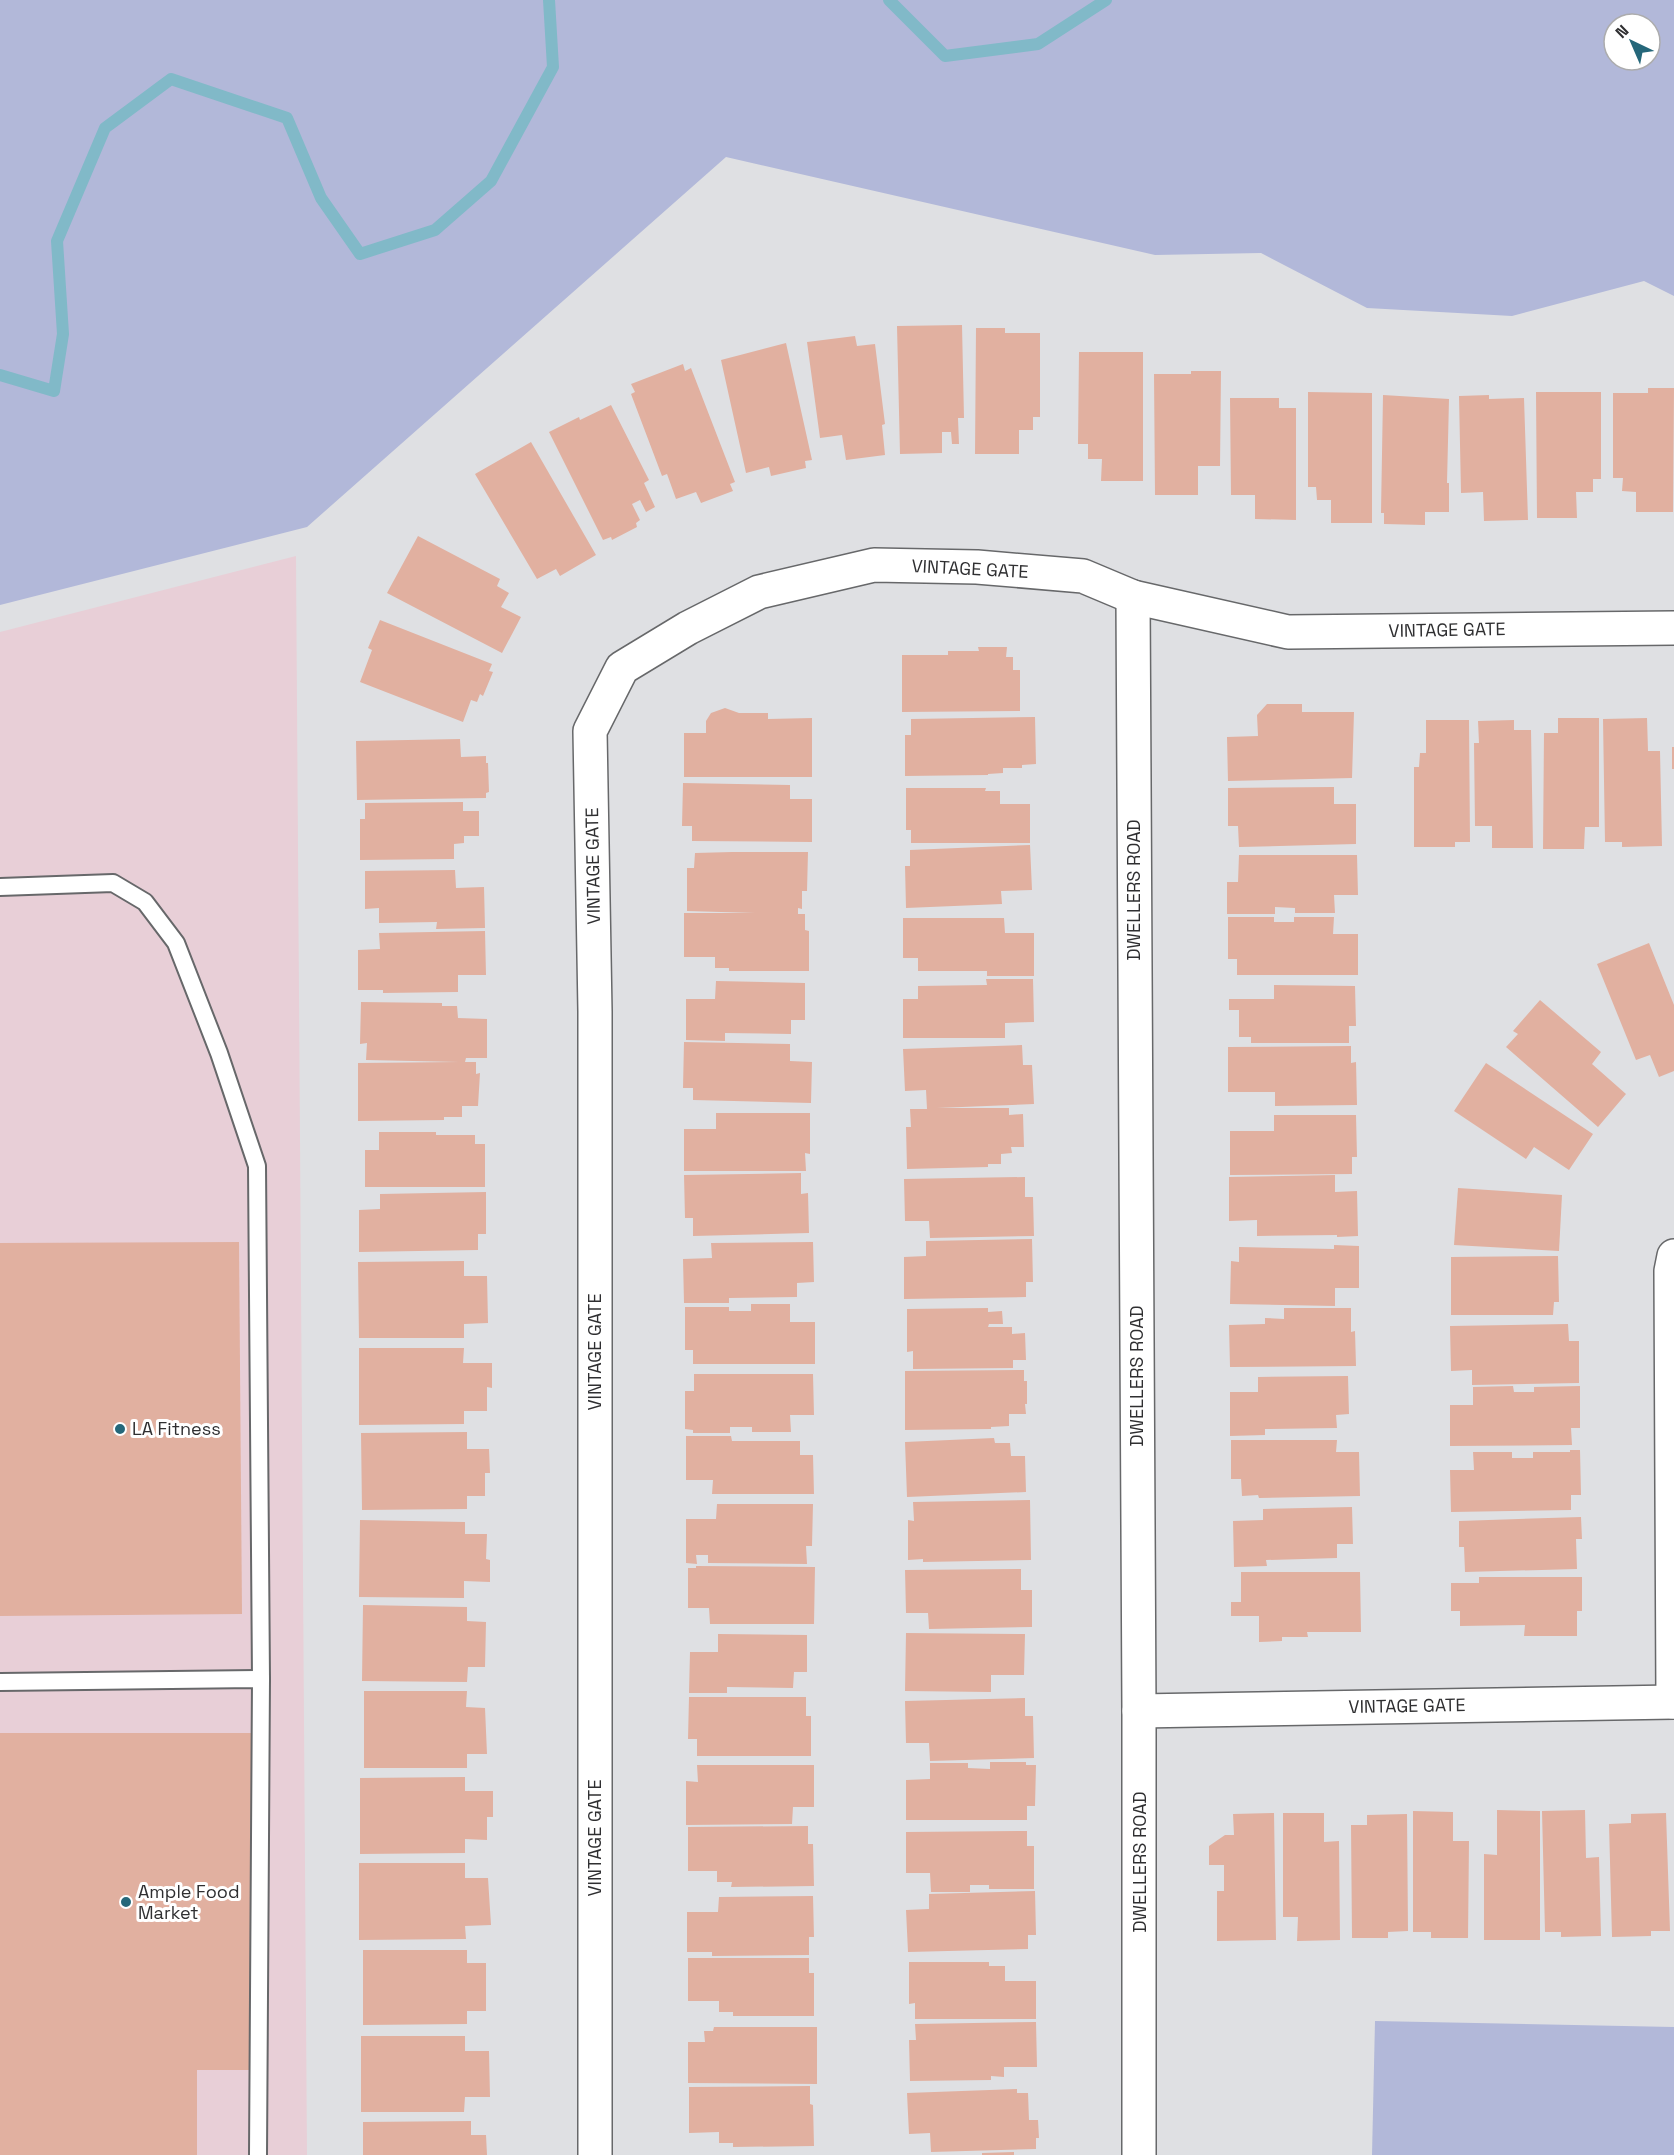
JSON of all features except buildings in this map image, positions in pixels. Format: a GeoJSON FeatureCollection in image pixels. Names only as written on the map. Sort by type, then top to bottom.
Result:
{"type":"FeatureCollection","features":[{"type":"Feature","properties":{"kind":"street","name":"VINTAGE GATE"},"geometry":{"type":"LineString","coordinates":[[595,2155],[595,1011],[590,731],[622,668],[688,628],[759,592],[874,565],[977,567],[1083,576],[1133,597],[1288,632],[1674,628]]}},
{"type":"Feature","properties":{"kind":"street","name":"DWELLERS ROAD"},"geometry":{"type":"LineString","coordinates":[[1133,597],[1139,2155]]}},
{"type":"Feature","properties":{"kind":"street"},"geometry":{"type":"LineString","coordinates":[[1674,1256],[1671,1271],[1674,1702]]}},
{"type":"Feature","properties":{"kind":"street","name":"VINTAGE GATE"},"geometry":{"type":"LineString","coordinates":[[1139,1711],[1674,1702]]}},
{"type":"Feature","properties":{"kind":"lane"},"geometry":{"type":"LineString","coordinates":[[0,887],[113,883],[145,902],[176,943],[219,1053],[257,1166],[261,1678],[258,2155]]}},
{"type":"Feature","properties":{"kind":"lane"},"geometry":{"type":"LineString","coordinates":[[0,1682],[261,1678]]}},
{"type":"Feature","properties":{"kind":"shaded area"},"geometry":{"type":"Polygon","coordinates":[[[0,0],[1674,0],[1674,296],[1644,281],[1512,316],[1367,308],[1261,253],[1155,255],[726,157],[307,527],[0,605],[0,0]]]}},
{"type":"Feature","properties":{"kind":"shaded area"},"geometry":{"type":"Polygon","coordinates":[[[296,556],[307,2155],[0,2155],[0,632],[296,556]]]}},
{"type":"Feature","properties":{"kind":"shaded area"},"geometry":{"type":"Polygon","coordinates":[[[1375,2021],[1674,2027],[1674,2155],[1372,2155],[1375,2021]]]}},
{"type":"Feature","properties":{"kind":"waterway"},"geometry":{"type":"LineString","coordinates":[[0,375],[54,391],[63,334],[57,241],[105,128],[171,79],[287,118],[321,198],[360,254],[435,230],[491,181],[553,67],[549,0]]}},
{"type":"Feature","properties":{"kind":"waterway"},"geometry":{"type":"LineString","coordinates":[[889,0],[945,56],[1038,44],[1106,0]]}},
{"type":"Feature","properties":{"kind":"place","name":"LA Fitness"},"geometry":{"type":"Point","coordinates":[120,1429]}},
{"type":"Feature","properties":{"kind":"place","name":"Ample Food Market"},"geometry":{"type":"Point","coordinates":[126,1902]}}]}
